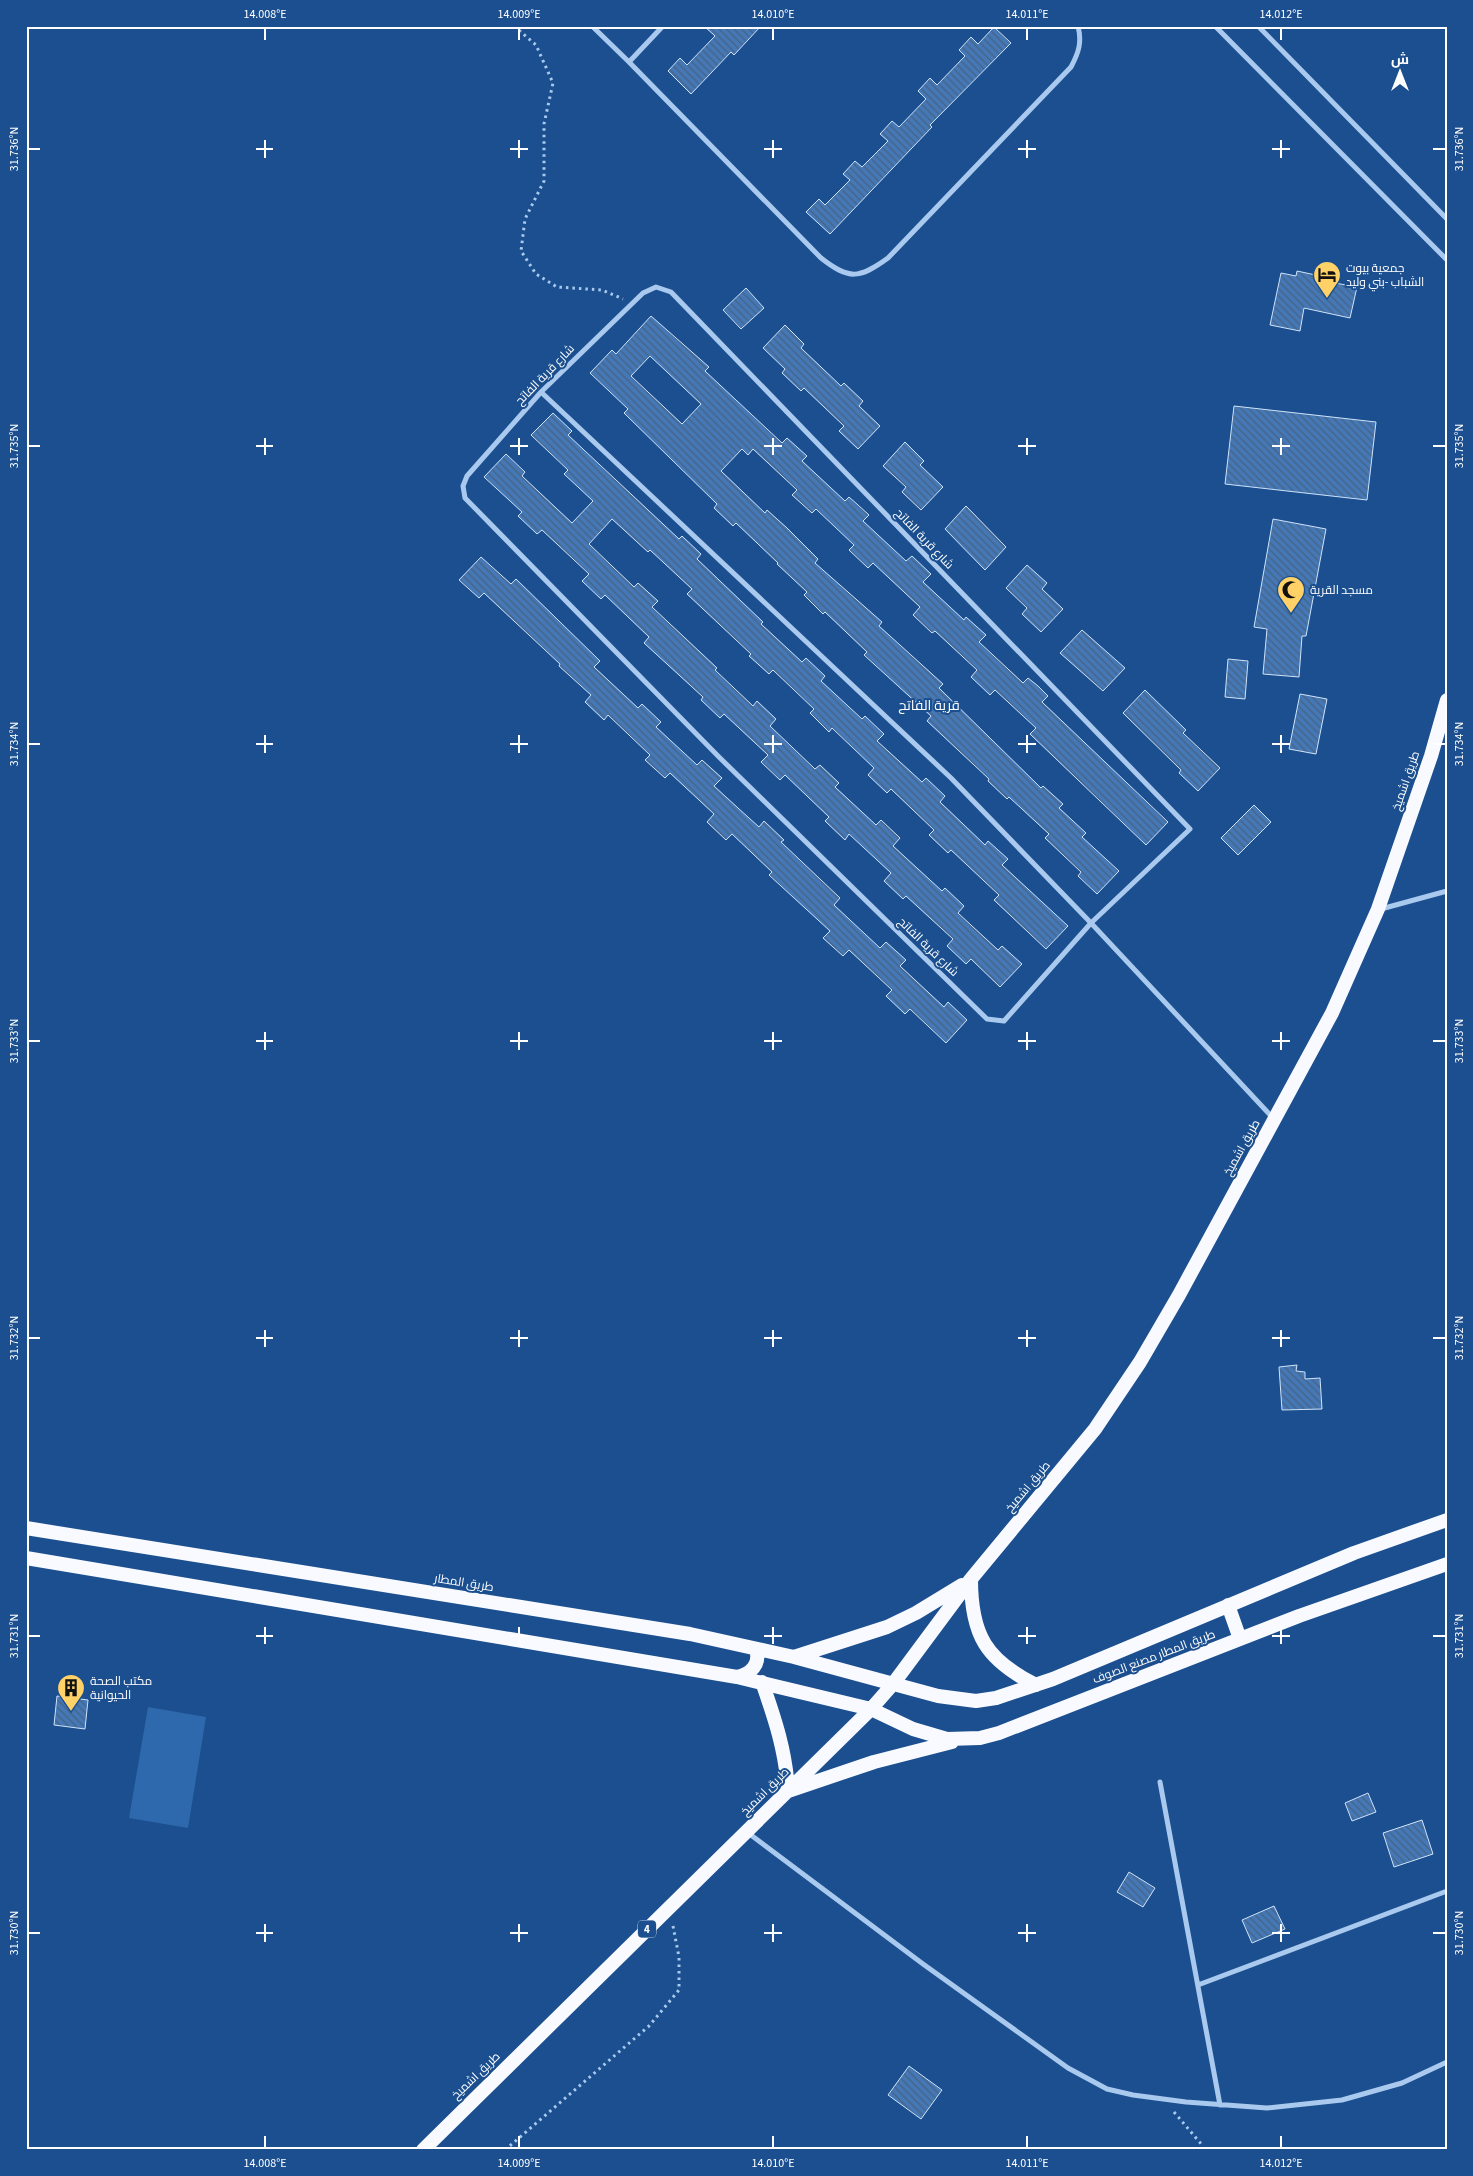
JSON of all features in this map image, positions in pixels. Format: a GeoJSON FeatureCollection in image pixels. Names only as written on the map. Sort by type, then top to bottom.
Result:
{"type":"FeatureCollection","features":[{"type":"Feature","properties":{"kind":"highway","name":"طريق اشميخ"},"geometry":{"type":"LineString","coordinates":[[423,2150],[872,1709],[893,1684],[970,1579],[1095,1429],[1140,1362],[1179,1295],[1332,1013],[1378,909],[1431,756],[1447,700]]}},
{"type":"Feature","properties":{"kind":"highway","name":"طريق المطار مصنع الصوف"},"geometry":{"type":"LineString","coordinates":[[893,1684],[938,1696],[976,1701],[996,1698],[1036,1685],[1354,1553],[1447,1520]]}},
{"type":"Feature","properties":{"kind":"highway","name":"طريق المطار"},"geometry":{"type":"LineString","coordinates":[[26,1528],[690,1634],[794,1657],[893,1684]]}},
{"type":"Feature","properties":{"kind":"highway"},"geometry":{"type":"LineString","coordinates":[[26,1558],[736,1677],[872,1709]]}},
{"type":"Feature","properties":{"kind":"highway","name":"طريق المطار مصنع الصوف"},"geometry":{"type":"LineString","coordinates":[[872,1709],[930,1735],[962,1740],[980,1738],[999,1733],[1374,1589],[1447,1564]]}},
{"type":"Feature","properties":{"kind":"highway"},"geometry":{"type":"LineString","coordinates":[[794,1657],[887,1627],[916,1613],[970,1579]]}},
{"type":"Feature","properties":{"kind":"highway"},"geometry":{"type":"LineString","coordinates":[[970,1579],[970,1606],[978,1632],[992,1654],[1012,1673],[1036,1685]]}},
{"type":"Feature","properties":{"kind":"highway"},"geometry":{"type":"LineString","coordinates":[[1228,1605],[1240,1639]]}},
{"type":"Feature","properties":{"kind":"highway"},"geometry":{"type":"LineString","coordinates":[[736,1677],[745,1675],[757,1663],[758,1655],[756,1648]]}},
{"type":"Feature","properties":{"kind":"highway"},"geometry":{"type":"LineString","coordinates":[[762,1682],[781,1736],[788,1791],[874,1762],[962,1740]]}},
{"type":"Feature","properties":{"kind":"street"},"geometry":{"type":"LineString","coordinates":[[592,26],[821,258],[838,272],[853,275],[875,267],[888,258],[1071,66],[1079,53],[1081,37],[1078,26]]}},
{"type":"Feature","properties":{"kind":"street"},"geometry":{"type":"LineString","coordinates":[[629,62],[663,26]]}},
{"type":"Feature","properties":{"kind":"street"},"geometry":{"type":"LineString","coordinates":[[1215,26],[1447,260]]}},
{"type":"Feature","properties":{"kind":"street"},"geometry":{"type":"LineString","coordinates":[[1258,26],[1447,219]]}},
{"type":"Feature","properties":{"kind":"street","name":"شارع قرية الفاتح"},"geometry":{"type":"LineString","coordinates":[[656,287],[671,292],[1190,829],[1091,923],[1004,1022],[987,1018],[719,757],[465,498],[463,486],[467,476],[541,392],[643,293],[656,287]]}},
{"type":"Feature","properties":{"kind":"street"},"geometry":{"type":"LineString","coordinates":[[541,392],[951,778],[1091,923],[1275,1120]]}},
{"type":"Feature","properties":{"kind":"street"},"geometry":{"type":"LineString","coordinates":[[1378,909],[1447,890]]}},
{"type":"Feature","properties":{"kind":"street"},"geometry":{"type":"LineString","coordinates":[[1160,1782],[1220,2105]]}},
{"type":"Feature","properties":{"kind":"street"},"geometry":{"type":"LineString","coordinates":[[746,1832],[923,1964],[1068,2068],[1107,2089],[1164,2100],[1267,2108],[1342,2100],[1402,2083],[1447,2062]]}},
{"type":"Feature","properties":{"kind":"street"},"geometry":{"type":"LineString","coordinates":[[1198,1985],[1447,1891]]}},
{"type":"Feature","properties":{"kind":"path"},"geometry":{"type":"LineString","coordinates":[[514,26],[536,45],[553,83],[544,124],[544,181],[525,219],[521,251],[536,274],[557,286],[602,290],[633,303]]}},
{"type":"Feature","properties":{"kind":"path"},"geometry":{"type":"LineString","coordinates":[[505,2150],[649,2026],[679,1990],[679,1956],[670,1908]]}},
{"type":"Feature","properties":{"kind":"path"},"geometry":{"type":"LineString","coordinates":[[1164,2100],[1202,2145],[1203,2150]]}},
{"type":"Feature","properties":{"kind":"shaded area"},"geometry":{"type":"Polygon","coordinates":[[[148,1707],[206,1717],[188,1828],[129,1818],[148,1707]]]}},
{"type":"Feature","properties":{"kind":"building"},"geometry":{"type":"Polygon","coordinates":[[[704,26],[761,26],[734,55],[731,52],[691,94],[668,71],[680,58],[687,65],[715,36],[704,26]]]}},
{"type":"Feature","properties":{"kind":"building"},"geometry":{"type":"Polygon","coordinates":[[[994,27],[1011,43],[930,125],[932,127],[830,234],[806,212],[819,199],[825,205],[850,180],[843,174],[855,161],[862,167],[888,141],[880,134],[892,121],[899,127],[926,99],[918,91],[930,78],[937,85],[965,56],[959,50],[971,37],[978,44],[994,27]]]}},
{"type":"Feature","properties":{"kind":"building"},"geometry":{"type":"Polygon","coordinates":[[[1297,271],[1325,277],[1324,281],[1357,287],[1350,318],[1304,308],[1300,331],[1270,325],[1281,273],[1296,276],[1297,271]]]}},
{"type":"Feature","properties":{"kind":"building"},"geometry":{"type":"Polygon","coordinates":[[[746,288],[764,308],[741,329],[723,310],[746,288]]]}},
{"type":"Feature","properties":{"kind":"building"},"geometry":{"type":"Polygon","coordinates":[[[651,316],[709,367],[705,371],[782,443],[787,438],[807,456],[802,461],[845,501],[849,497],[869,515],[863,521],[906,561],[912,556],[931,574],[923,582],[964,620],[966,617],[986,635],[979,642],[1023,683],[1028,678],[1038,686],[1048,696],[1042,702],[1168,822],[1146,845],[1030,734],[1036,728],[995,690],[990,695],[971,677],[977,670],[935,631],[932,633],[913,615],[920,607],[873,563],[868,568],[849,550],[854,545],[816,509],[812,513],[792,495],[797,490],[753,449],[748,455],[742,449],[721,471],[765,513],[767,510],[787,528],[818,559],[815,563],[882,622],[879,626],[943,684],[939,688],[1041,788],[1043,786],[1063,804],[1059,808],[1086,833],[1082,837],[1119,871],[1097,894],[1078,876],[1081,872],[1045,838],[1049,834],[1009,797],[1007,799],[988,781],[989,779],[927,721],[931,716],[864,655],[867,652],[804,595],[807,592],[778,563],[736,523],[733,526],[714,508],[717,504],[624,413],[628,409],[590,373],[612,350],[616,354],[651,316]],[[650,356],[631,376],[682,424],[701,404],[650,356]]]}},
{"type":"Feature","properties":{"kind":"building"},"geometry":{"type":"Polygon","coordinates":[[[785,325],[804,344],[801,348],[841,386],[844,383],[863,401],[859,406],[880,426],[858,449],[839,431],[844,426],[804,388],[801,391],[782,373],[785,369],[763,348],[785,325]]]}},
{"type":"Feature","properties":{"kind":"building"},"geometry":{"type":"Polygon","coordinates":[[[1234,406],[1376,422],[1367,500],[1225,484],[1234,406]]]}},
{"type":"Feature","properties":{"kind":"building"},"geometry":{"type":"Polygon","coordinates":[[[553,413],[572,431],[568,435],[679,539],[682,536],[701,554],[697,559],[763,622],[761,624],[802,662],[806,658],[825,676],[821,681],[862,719],[865,716],[884,734],[877,741],[922,782],[926,778],[945,796],[940,802],[985,845],[988,841],[1008,859],[1002,865],[1068,926],[1046,949],[994,900],[999,895],[951,850],[948,853],[929,835],[934,830],[891,789],[887,793],[868,775],[874,768],[832,728],[829,732],[810,713],[814,709],[773,670],[769,674],[749,656],[751,654],[687,594],[692,589],[650,550],[648,552],[612,519],[589,544],[634,587],[638,583],[658,601],[652,607],[717,668],[715,670],[753,706],[757,701],[776,719],[770,726],[815,769],[820,765],[839,783],[835,787],[876,825],[881,820],[900,838],[893,846],[942,891],[945,888],[964,906],[958,913],[998,950],[1002,946],[1022,964],[1000,987],[971,959],[966,964],[947,946],[953,939],[906,896],[903,899],[884,881],[891,873],[849,834],[845,840],[825,821],[829,817],[785,775],[780,780],[761,762],[768,755],[724,714],[720,718],[701,700],[703,697],[644,643],[649,637],[605,595],[601,599],[582,581],[589,574],[542,530],[537,534],[518,516],[522,512],[484,477],[506,454],[525,472],[522,476],[572,523],[593,501],[564,474],[568,470],[531,435],[553,413]]]}},
{"type":"Feature","properties":{"kind":"building"},"geometry":{"type":"Polygon","coordinates":[[[905,442],[924,461],[920,465],[943,487],[921,510],[902,492],[906,487],[883,466],[905,442]]]}},
{"type":"Feature","properties":{"kind":"building"},"geometry":{"type":"Polygon","coordinates":[[[966,506],[1006,547],[985,570],[945,529],[966,506]]]}},
{"type":"Feature","properties":{"kind":"building"},"geometry":{"type":"Polygon","coordinates":[[[1273,519],[1326,529],[1306,636],[1302,636],[1299,677],[1263,674],[1267,629],[1254,627],[1273,519]]]}},
{"type":"Feature","properties":{"kind":"building"},"geometry":{"type":"Polygon","coordinates":[[[481,557],[511,584],[516,579],[600,661],[594,667],[638,708],[642,704],[661,722],[656,727],[697,765],[702,760],[722,778],[714,786],[759,827],[764,821],[784,840],[781,842],[840,898],[834,905],[880,948],[886,942],[906,960],[900,966],[944,1007],[948,1002],[967,1020],[946,1043],[910,1009],[905,1014],[886,996],[892,990],[849,950],[843,956],[823,938],[830,931],[769,875],[772,872],[732,834],[726,840],[707,822],[714,814],[670,773],[665,778],[645,760],[650,755],[608,715],[604,720],[585,702],[591,695],[559,666],[560,664],[484,593],[479,598],[459,580],[481,557]]]}},
{"type":"Feature","properties":{"kind":"building"},"geometry":{"type":"Polygon","coordinates":[[[1027,565],[1047,583],[1042,589],[1063,609],[1041,632],[1022,614],[1027,608],[1006,588],[1027,565]]]}},
{"type":"Feature","properties":{"kind":"building"},"geometry":{"type":"Polygon","coordinates":[[[1082,630],[1125,668],[1103,691],[1060,653],[1082,630]]]}},
{"type":"Feature","properties":{"kind":"building"},"geometry":{"type":"Polygon","coordinates":[[[1228,659],[1248,661],[1245,699],[1225,697],[1228,659]]]}},
{"type":"Feature","properties":{"kind":"building"},"geometry":{"type":"Polygon","coordinates":[[[1145,690],[1186,730],[1183,733],[1220,768],[1198,791],[1179,773],[1181,770],[1123,713],[1145,690]]]}},
{"type":"Feature","properties":{"kind":"building"},"geometry":{"type":"Polygon","coordinates":[[[1300,694],[1327,699],[1316,754],[1289,749],[1300,694]]]}},
{"type":"Feature","properties":{"kind":"building"},"geometry":{"type":"Polygon","coordinates":[[[1254,805],[1271,822],[1238,855],[1221,838],[1254,805]]]}},
{"type":"Feature","properties":{"kind":"building"},"geometry":{"type":"Polygon","coordinates":[[[1297,1365],[1296,1371],[1305,1372],[1305,1379],[1320,1378],[1322,1409],[1282,1410],[1279,1367],[1297,1365]]]}},
{"type":"Feature","properties":{"kind":"building","name":"مكتب الصحة الحيوانية"},"geometry":{"type":"Polygon","coordinates":[[[57,1696],[88,1700],[85,1729],[54,1725],[57,1696]]]}},
{"type":"Feature","properties":{"kind":"building"},"geometry":{"type":"Polygon","coordinates":[[[1368,1793],[1376,1812],[1352,1821],[1345,1803],[1368,1793]]]}},
{"type":"Feature","properties":{"kind":"building"},"geometry":{"type":"Polygon","coordinates":[[[1422,1820],[1433,1854],[1394,1867],[1383,1833],[1422,1820]]]}},
{"type":"Feature","properties":{"kind":"building"},"geometry":{"type":"Polygon","coordinates":[[[1129,1872],[1155,1888],[1143,1907],[1117,1892],[1129,1872]]]}},
{"type":"Feature","properties":{"kind":"building"},"geometry":{"type":"Polygon","coordinates":[[[1274,1906],[1285,1929],[1252,1943],[1242,1920],[1274,1906]]]}},
{"type":"Feature","properties":{"kind":"building"},"geometry":{"type":"Polygon","coordinates":[[[909,2066],[942,2090],[921,2119],[888,2095],[909,2066]]]}},
{"type":"Feature","properties":{"kind":"place","name":"جمعية بيوت الشباب -بني وليد"},"geometry":{"type":"Point","coordinates":[1327,299]}},
{"type":"Feature","properties":{"kind":"place","name":"مسجد القرية"},"geometry":{"type":"Point","coordinates":[1291,614]}},
{"type":"Feature","properties":{"kind":"place","name":"مكتب الصحة الحيوانية"},"geometry":{"type":"Point","coordinates":[71,1712]}},
{"type":"Feature","properties":{"kind":"district","name":"قرية الفاتح"},"geometry":{"type":"Point","coordinates":[929,706]}}]}
